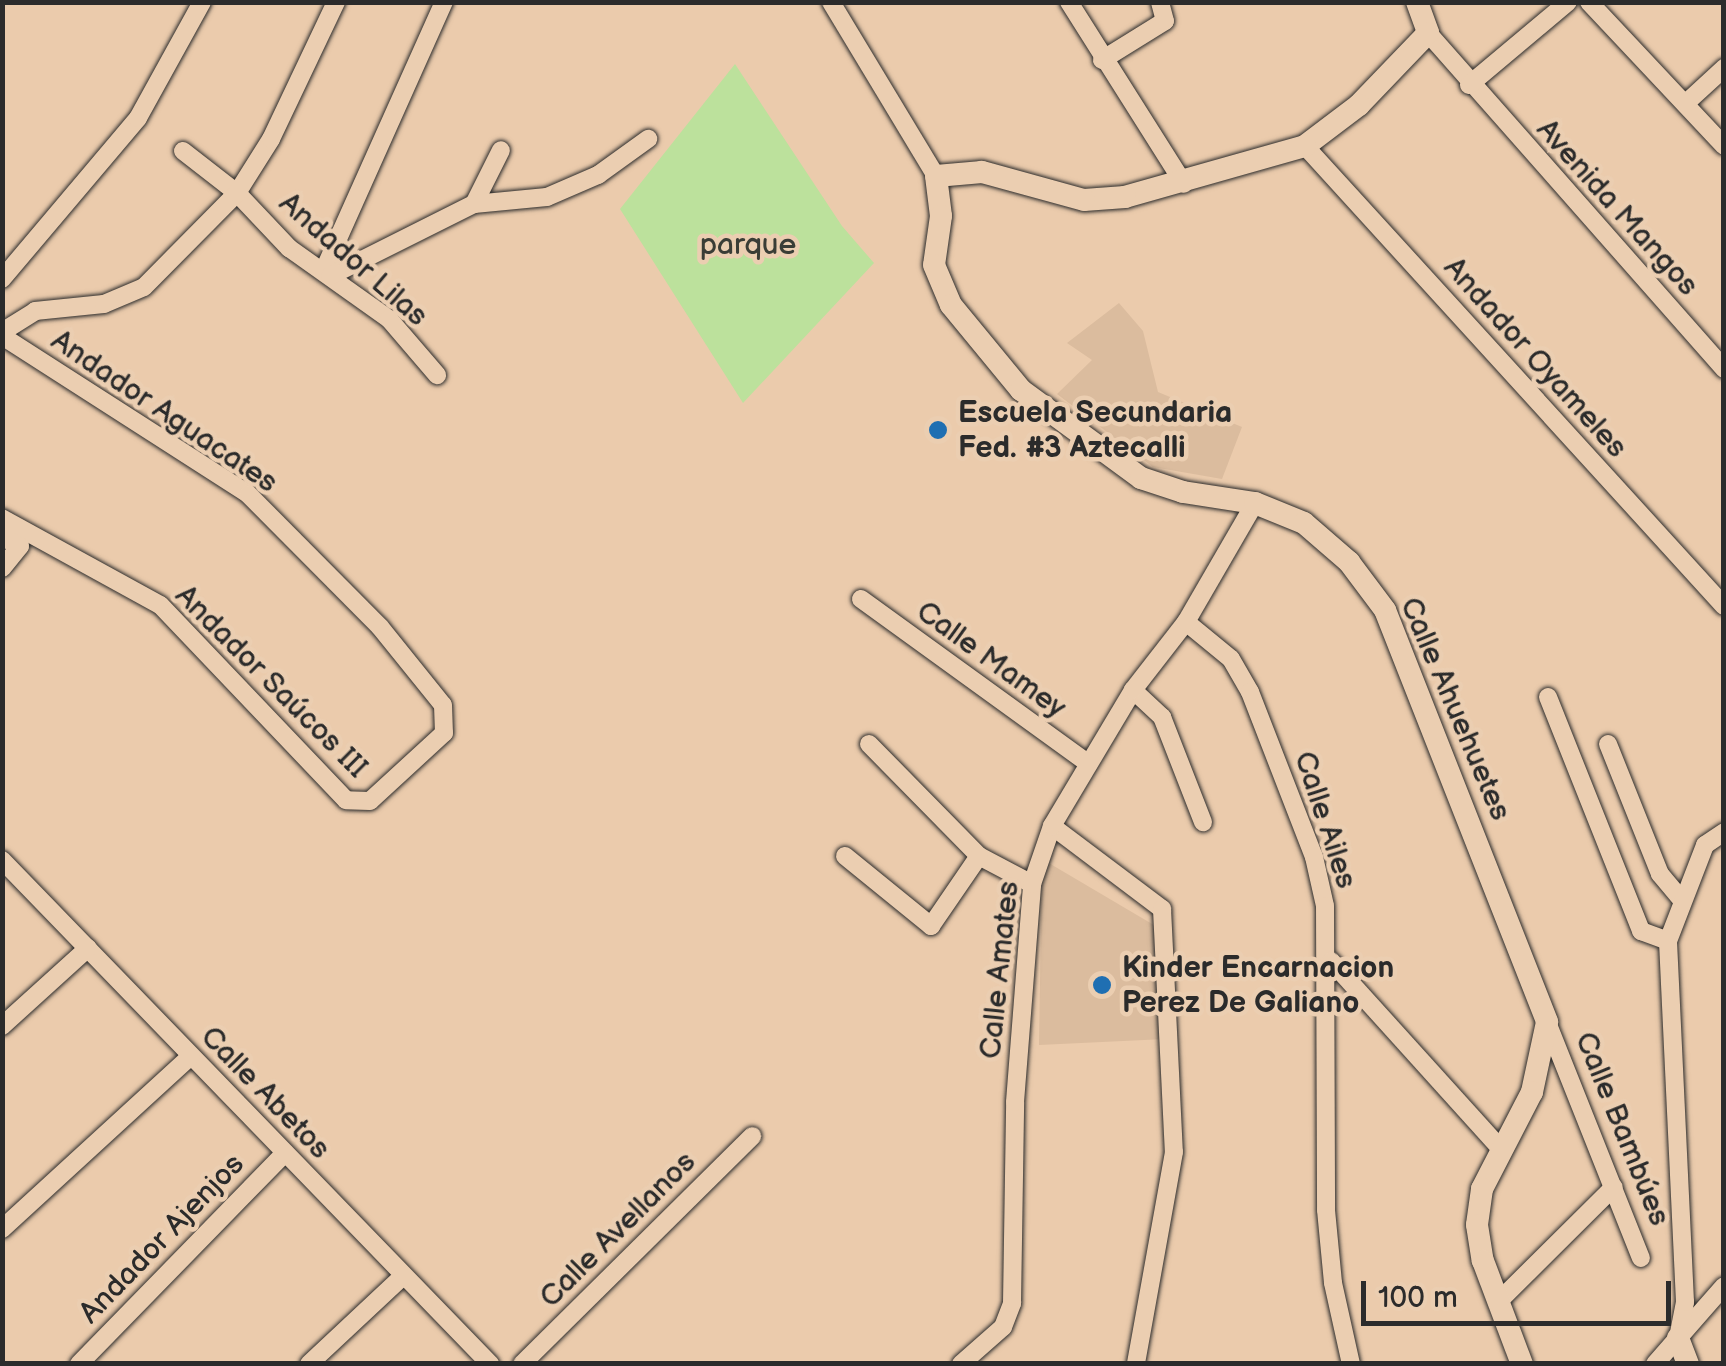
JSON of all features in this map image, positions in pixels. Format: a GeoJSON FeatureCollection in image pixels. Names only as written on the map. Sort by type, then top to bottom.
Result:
{"type":"FeatureCollection","features":[{"type":"Feature","properties":{"kind":"main road"},"geometry":{"type":"LineString","coordinates":[[936,176],[982,172],[1084,200],[1184,184],[1305,146],[1359,105],[1428,33],[1417,2]]}},
{"type":"Feature","properties":{"kind":"main road","name":"Calle Ahuehuetes"},"geometry":{"type":"LineString","coordinates":[[936,176],[941,216],[934,265],[950,305],[1021,390],[1141,478],[1183,492],[1255,503],[1304,523],[1349,562],[1385,610],[1546,1022]]}},
{"type":"Feature","properties":{"kind":"main road"},"geometry":{"type":"LineString","coordinates":[[1522,1364],[1498,1302],[1476,1225],[1482,1190],[1500,1148],[1532,1092],[1546,1022]]}},
{"type":"Feature","properties":{"kind":"main road"},"geometry":{"type":"LineString","coordinates":[[1678,1338],[1688,1364]]}},
{"type":"Feature","properties":{"kind":"street"},"geometry":{"type":"LineString","coordinates":[[2,280],[138,118],[202,2]]}},
{"type":"Feature","properties":{"kind":"street"},"geometry":{"type":"LineString","coordinates":[[2,334],[35,311],[104,304],[144,287],[237,193],[271,138],[336,2]]}},
{"type":"Feature","properties":{"kind":"street"},"geometry":{"type":"LineString","coordinates":[[327,273],[444,2]]}},
{"type":"Feature","properties":{"kind":"street"},"geometry":{"type":"LineString","coordinates":[[831,2],[936,176]]}},
{"type":"Feature","properties":{"kind":"street"},"geometry":{"type":"LineString","coordinates":[[1069,2],[1102,60],[1184,184]]}},
{"type":"Feature","properties":{"kind":"street"},"geometry":{"type":"LineString","coordinates":[[1469,85],[1568,2]]}},
{"type":"Feature","properties":{"kind":"street"},"geometry":{"type":"LineString","coordinates":[[1589,2],[1724,146]]}},
{"type":"Feature","properties":{"kind":"street"},"geometry":{"type":"LineString","coordinates":[[1102,60],[1162,12]]}},
{"type":"Feature","properties":{"kind":"street","name":"Avenida Mangos"},"geometry":{"type":"LineString","coordinates":[[1428,33],[1469,85],[1724,369]]}},
{"type":"Feature","properties":{"kind":"street"},"geometry":{"type":"LineString","coordinates":[[1686,103],[1724,68]]}},
{"type":"Feature","properties":{"kind":"street"},"geometry":{"type":"LineString","coordinates":[[327,273],[474,204],[548,197],[598,175],[648,139]]}},
{"type":"Feature","properties":{"kind":"street","name":"Andador Oyameles"},"geometry":{"type":"LineString","coordinates":[[1305,146],[1724,606]]}},
{"type":"Feature","properties":{"kind":"street"},"geometry":{"type":"LineString","coordinates":[[474,204],[501,150]]}},
{"type":"Feature","properties":{"kind":"street","name":"Andador Lilas"},"geometry":{"type":"LineString","coordinates":[[183,152],[237,193],[289,248],[389,319],[438,375]]}},
{"type":"Feature","properties":{"kind":"street","name":"Andador Aguacates"},"geometry":{"type":"LineString","coordinates":[[2,334],[248,494],[380,628],[443,705],[447,719],[444,733],[360,805]]}},
{"type":"Feature","properties":{"kind":"street","name":"Calle Amates"},"geometry":{"type":"LineString","coordinates":[[961,1364],[1003,1327],[1012,1303],[1015,1102],[1032,884],[1052,826],[1088,764],[1133,690],[1186,622],[1255,503]]}},
{"type":"Feature","properties":{"kind":"street","name":"Andador Saúcos III"},"geometry":{"type":"LineString","coordinates":[[2,518],[160,605],[346,800],[360,805]]}},
{"type":"Feature","properties":{"kind":"street"},"geometry":{"type":"LineString","coordinates":[[2,538],[20,546],[2,568]]}},
{"type":"Feature","properties":{"kind":"street","name":"Calle Mamey"},"geometry":{"type":"LineString","coordinates":[[862,599],[1088,764]]}},
{"type":"Feature","properties":{"kind":"street","name":"Calle Ailes"},"geometry":{"type":"LineString","coordinates":[[1186,622],[1230,659],[1250,692],[1314,856],[1330,961],[1326,1210],[1333,1283],[1351,1364]]}},
{"type":"Feature","properties":{"kind":"street"},"geometry":{"type":"LineString","coordinates":[[1133,690],[1162,717],[1203,822]]}},
{"type":"Feature","properties":{"kind":"street"},"geometry":{"type":"LineString","coordinates":[[1548,697],[1640,932],[1668,941]]}},
{"type":"Feature","properties":{"kind":"street"},"geometry":{"type":"LineString","coordinates":[[869,744],[979,856],[1032,884]]}},
{"type":"Feature","properties":{"kind":"street"},"geometry":{"type":"LineString","coordinates":[[1608,744],[1660,874],[1680,898]]}},
{"type":"Feature","properties":{"kind":"street"},"geometry":{"type":"LineString","coordinates":[[1052,826],[1162,910],[1174,1152],[1136,1364]]}},
{"type":"Feature","properties":{"kind":"street"},"geometry":{"type":"LineString","coordinates":[[1678,1338],[1685,1302],[1668,941],[1680,898],[1705,845],[1724,832]]}},
{"type":"Feature","properties":{"kind":"street"},"geometry":{"type":"LineString","coordinates":[[844,856],[931,926],[979,856]]}},
{"type":"Feature","properties":{"kind":"street","name":"Calle Abetos"},"geometry":{"type":"LineString","coordinates":[[2,860],[490,1364]]}},
{"type":"Feature","properties":{"kind":"street"},"geometry":{"type":"LineString","coordinates":[[2,1026],[88,948]]}},
{"type":"Feature","properties":{"kind":"street"},"geometry":{"type":"LineString","coordinates":[[1330,961],[1500,1148]]}},
{"type":"Feature","properties":{"kind":"street","name":"Calle Bambúes"},"geometry":{"type":"LineString","coordinates":[[1546,1022],[1641,1258]]}},
{"type":"Feature","properties":{"kind":"street"},"geometry":{"type":"LineString","coordinates":[[2,1229],[191,1056]]}},
{"type":"Feature","properties":{"kind":"street","name":"Calle Avellanos"},"geometry":{"type":"LineString","coordinates":[[522,1364],[752,1136]]}},
{"type":"Feature","properties":{"kind":"street","name":"Andador Ajenjos"},"geometry":{"type":"LineString","coordinates":[[79,1364],[285,1153]]}},
{"type":"Feature","properties":{"kind":"street"},"geometry":{"type":"LineString","coordinates":[[1498,1302],[1614,1187]]}},
{"type":"Feature","properties":{"kind":"street"},"geometry":{"type":"LineString","coordinates":[[309,1364],[403,1276]]}},
{"type":"Feature","properties":{"kind":"street"},"geometry":{"type":"LineString","coordinates":[[1655,1364],[1724,1286]]}},
{"type":"Feature","properties":{"kind":"shaded area"},"geometry":{"type":"Polygon","coordinates":[[[1119,303],[1143,331],[1158,392],[1242,427],[1222,479],[1153,467],[1057,394],[1092,360],[1067,343],[1119,303]]]}},
{"type":"Feature","properties":{"kind":"shaded area","name":"Kinder Encarnacion Perez De Galiano"},"geometry":{"type":"Polygon","coordinates":[[[1042,859],[1164,931],[1165,1039],[1039,1045],[1042,859]]]}},
{"type":"Feature","properties":{"kind":"green space","name":"parque"},"geometry":{"type":"Polygon","coordinates":[[[735,64],[842,226],[874,263],[743,403],[620,209],[735,64]]]}},
{"type":"Feature","properties":{"kind":"place","name":"Escuela Secundaria Fed. #3 Aztecalli"},"geometry":{"type":"Point","coordinates":[938,430]}},
{"type":"Feature","properties":{"kind":"place","name":"Kinder Encarnacion Perez De Galiano"},"geometry":{"type":"Point","coordinates":[1102,985]}}]}
